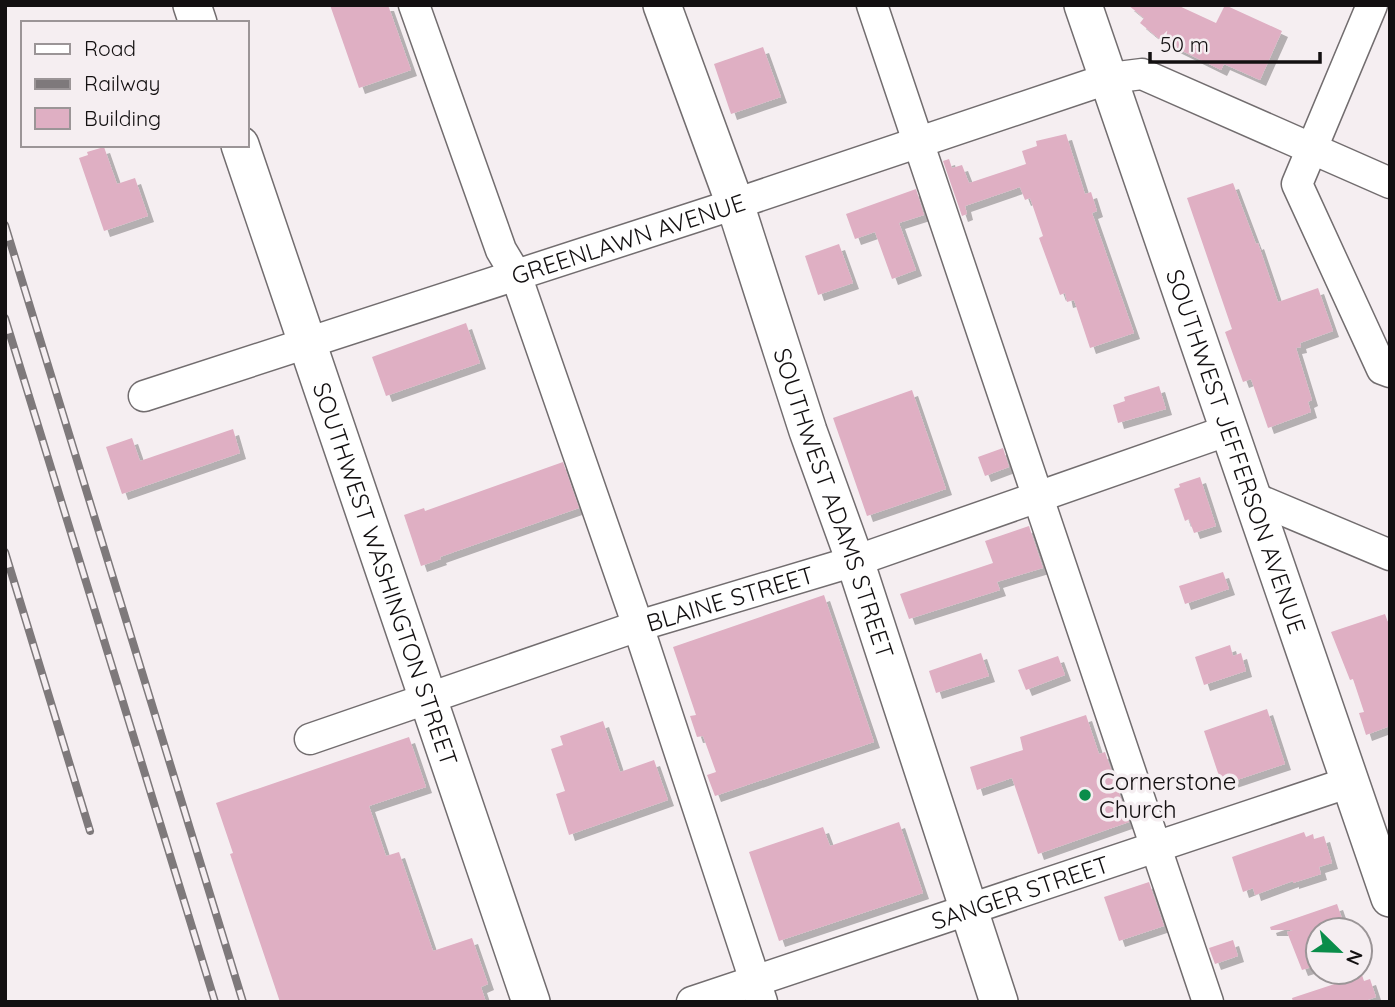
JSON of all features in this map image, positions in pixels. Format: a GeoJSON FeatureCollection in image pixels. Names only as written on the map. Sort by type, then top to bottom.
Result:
{"type":"FeatureCollection","features":[{"type":"Feature","properties":{"kind":"main road","name":"SOUTHWEST ADAMS STREET"},"geometry":{"type":"LineString","coordinates":[[662,5],[735,204],[999,1002]]}},
{"type":"Feature","properties":{"kind":"main road","name":"SOUTHWEST JEFFERSON AVENUE"},"geometry":{"type":"LineString","coordinates":[[1083,5],[1350,782],[1384,850],[1390,898]]}},
{"type":"Feature","properties":{"kind":"main road","name":"SOUTHWEST WASHINGTON STREET"},"geometry":{"type":"LineString","coordinates":[[241,147],[531,1002]]}},
{"type":"Feature","properties":{"kind":"street"},"geometry":{"type":"LineString","coordinates":[[414,5],[501,250],[516,275],[638,626],[759,991]]}},
{"type":"Feature","properties":{"kind":"street"},"geometry":{"type":"LineString","coordinates":[[872,5],[1208,1002]]}},
{"type":"Feature","properties":{"kind":"street"},"geometry":{"type":"LineString","coordinates":[[1372,5],[1297,184],[1382,369],[1390,373]]}},
{"type":"Feature","properties":{"kind":"street","name":"GREENLAWN AVENUE"},"geometry":{"type":"LineString","coordinates":[[144,396],[735,204],[1110,78],[1142,74],[1390,183]]}},
{"type":"Feature","properties":{"kind":"street","name":"BLAINE STREET"},"geometry":{"type":"LineString","coordinates":[[310,738],[638,626],[855,561],[1229,430]]}},
{"type":"Feature","properties":{"kind":"street"},"geometry":{"type":"LineString","coordinates":[[1252,497],[1390,555]]}},
{"type":"Feature","properties":{"kind":"street","name":"SANGER STREET"},"geometry":{"type":"LineString","coordinates":[[692,1002],[759,991],[967,910],[1350,782]]}},
{"type":"Feature","properties":{"kind":"building"},"geometry":{"type":"Polygon","coordinates":[[[330,5],[388,5],[411,70],[359,88],[330,5]]]}},
{"type":"Feature","properties":{"kind":"building"},"geometry":{"type":"Polygon","coordinates":[[[1128,5],[1177,5],[1216,23],[1225,5],[1282,31],[1260,80],[1224,64],[1221,70],[1162,41],[1140,23],[1144,18],[1128,5]]]}},
{"type":"Feature","properties":{"kind":"building"},"geometry":{"type":"Polygon","coordinates":[[[763,47],[781,97],[731,114],[714,64],[763,47]]]}},
{"type":"Feature","properties":{"kind":"building"},"geometry":{"type":"Polygon","coordinates":[[[1066,134],[1085,194],[1091,192],[1097,211],[1092,213],[1134,333],[1090,348],[1074,300],[1067,302],[1065,293],[1060,295],[1039,238],[1043,236],[1030,198],[1025,200],[1020,187],[965,206],[967,214],[962,216],[943,161],[949,159],[952,168],[962,165],[969,183],[1026,164],[1022,151],[1037,146],[1036,141],[1066,134]]]}},
{"type":"Feature","properties":{"kind":"building"},"geometry":{"type":"Polygon","coordinates":[[[104,147],[117,184],[135,178],[148,216],[104,231],[79,158],[88,155],[87,152],[104,147]]]}},
{"type":"Feature","properties":{"kind":"building"},"geometry":{"type":"Polygon","coordinates":[[[1233,183],[1256,244],[1258,243],[1278,302],[1318,288],[1333,331],[1300,343],[1301,347],[1296,348],[1312,400],[1308,402],[1311,412],[1268,428],[1251,379],[1243,382],[1225,332],[1232,329],[1187,198],[1233,183]]]}},
{"type":"Feature","properties":{"kind":"building"},"geometry":{"type":"Polygon","coordinates":[[[916,189],[924,215],[899,223],[916,270],[892,279],[875,232],[855,239],[846,214],[916,189]]]}},
{"type":"Feature","properties":{"kind":"building"},"geometry":{"type":"Polygon","coordinates":[[[839,244],[853,283],[818,295],[805,256],[839,244]]]}},
{"type":"Feature","properties":{"kind":"building"},"geometry":{"type":"Polygon","coordinates":[[[466,323],[480,363],[386,396],[372,357],[466,323]]]}},
{"type":"Feature","properties":{"kind":"building"},"geometry":{"type":"Polygon","coordinates":[[[1159,386],[1166,409],[1118,423],[1113,405],[1125,401],[1124,397],[1159,386]]]}},
{"type":"Feature","properties":{"kind":"building"},"geometry":{"type":"Polygon","coordinates":[[[912,390],[946,489],[867,516],[833,418],[912,390]]]}},
{"type":"Feature","properties":{"kind":"building"},"geometry":{"type":"Polygon","coordinates":[[[233,429],[240,453],[122,494],[106,447],[132,438],[140,461],[233,429]]]}},
{"type":"Feature","properties":{"kind":"building"},"geometry":{"type":"Polygon","coordinates":[[[1003,448],[1009,467],[985,476],[978,457],[1003,448]]]}},
{"type":"Feature","properties":{"kind":"building"},"geometry":{"type":"Polygon","coordinates":[[[563,462],[579,508],[421,566],[404,515],[424,508],[425,511],[563,462]]]}},
{"type":"Feature","properties":{"kind":"building"},"geometry":{"type":"Polygon","coordinates":[[[1200,477],[1216,526],[1194,533],[1189,519],[1185,521],[1174,489],[1180,487],[1179,484],[1200,477]]]}},
{"type":"Feature","properties":{"kind":"building"},"geometry":{"type":"Polygon","coordinates":[[[1029,526],[1043,568],[997,582],[1000,590],[909,619],[900,594],[993,563],[985,541],[1029,526]]]}},
{"type":"Feature","properties":{"kind":"building"},"geometry":{"type":"Polygon","coordinates":[[[1223,572],[1229,589],[1185,604],[1179,586],[1223,572]]]}},
{"type":"Feature","properties":{"kind":"building"},"geometry":{"type":"Polygon","coordinates":[[[824,595],[874,742],[715,796],[707,775],[716,772],[703,736],[697,737],[690,716],[696,715],[673,647],[824,595]]]}},
{"type":"Feature","properties":{"kind":"building"},"geometry":{"type":"Polygon","coordinates":[[[1385,614],[1390,628],[1390,726],[1366,735],[1359,713],[1364,712],[1353,679],[1350,680],[1331,632],[1385,614]]]}},
{"type":"Feature","properties":{"kind":"building"},"geometry":{"type":"Polygon","coordinates":[[[1230,645],[1233,656],[1241,653],[1246,671],[1204,685],[1195,657],[1230,645]]]}},
{"type":"Feature","properties":{"kind":"building"},"geometry":{"type":"Polygon","coordinates":[[[981,653],[989,676],[936,693],[929,671],[981,653]]]}},
{"type":"Feature","properties":{"kind":"building"},"geometry":{"type":"Polygon","coordinates":[[[1058,656],[1065,675],[1026,690],[1018,670],[1058,656]]]}},
{"type":"Feature","properties":{"kind":"building"},"geometry":{"type":"Polygon","coordinates":[[[1267,709],[1285,764],[1222,785],[1204,731],[1267,709]]]}},
{"type":"Feature","properties":{"kind":"building"},"geometry":{"type":"Polygon","coordinates":[[[1086,715],[1099,754],[1105,752],[1129,822],[1038,854],[1012,778],[977,790],[970,767],[1023,750],[1020,737],[1086,715]]]}},
{"type":"Feature","properties":{"kind":"building"},"geometry":{"type":"Polygon","coordinates":[[[603,721],[620,772],[654,760],[668,800],[569,835],[556,794],[565,791],[551,749],[563,745],[560,736],[603,721]]]}},
{"type":"Feature","properties":{"kind":"building"},"geometry":{"type":"Polygon","coordinates":[[[409,737],[426,787],[369,806],[386,856],[399,852],[433,951],[472,938],[488,984],[481,987],[486,1002],[280,1002],[230,854],[233,853],[216,803],[409,737]]]}},
{"type":"Feature","properties":{"kind":"building"},"geometry":{"type":"Polygon","coordinates":[[[899,822],[923,893],[779,941],[749,852],[823,827],[830,846],[899,822]]]}},
{"type":"Feature","properties":{"kind":"building"},"geometry":{"type":"Polygon","coordinates":[[[1304,832],[1306,837],[1313,834],[1314,839],[1324,836],[1332,863],[1319,867],[1321,874],[1255,895],[1253,888],[1243,892],[1232,857],[1304,832]]]}},
{"type":"Feature","properties":{"kind":"building"},"geometry":{"type":"Polygon","coordinates":[[[1149,882],[1164,926],[1119,941],[1104,897],[1149,882]]]}},
{"type":"Feature","properties":{"kind":"building"},"geometry":{"type":"Polygon","coordinates":[[[1337,904],[1341,916],[1304,916],[1302,970],[1287,932],[1293,930],[1271,930],[1270,927],[1337,904]]]}},
{"type":"Feature","properties":{"kind":"building"},"geometry":{"type":"Polygon","coordinates":[[[1233,940],[1238,956],[1215,964],[1209,948],[1233,940]]]}},
{"type":"Feature","properties":{"kind":"building"},"geometry":{"type":"Polygon","coordinates":[[[1329,986],[1372,986],[1376,997],[1362,1002],[1293,1002],[1292,998],[1329,986]]]}},
{"type":"Feature","properties":{"kind":"railway"},"geometry":{"type":"LineString","coordinates":[[5,225],[243,1002]]}},
{"type":"Feature","properties":{"kind":"railway"},"geometry":{"type":"LineString","coordinates":[[5,318],[215,1002]]}},
{"type":"Feature","properties":{"kind":"railway"},"geometry":{"type":"LineString","coordinates":[[5,552],[90,831]]}},
{"type":"Feature","properties":{"kind":"place","name":"Cornerstone Church"},"geometry":{"type":"Point","coordinates":[1085,795]}}]}
